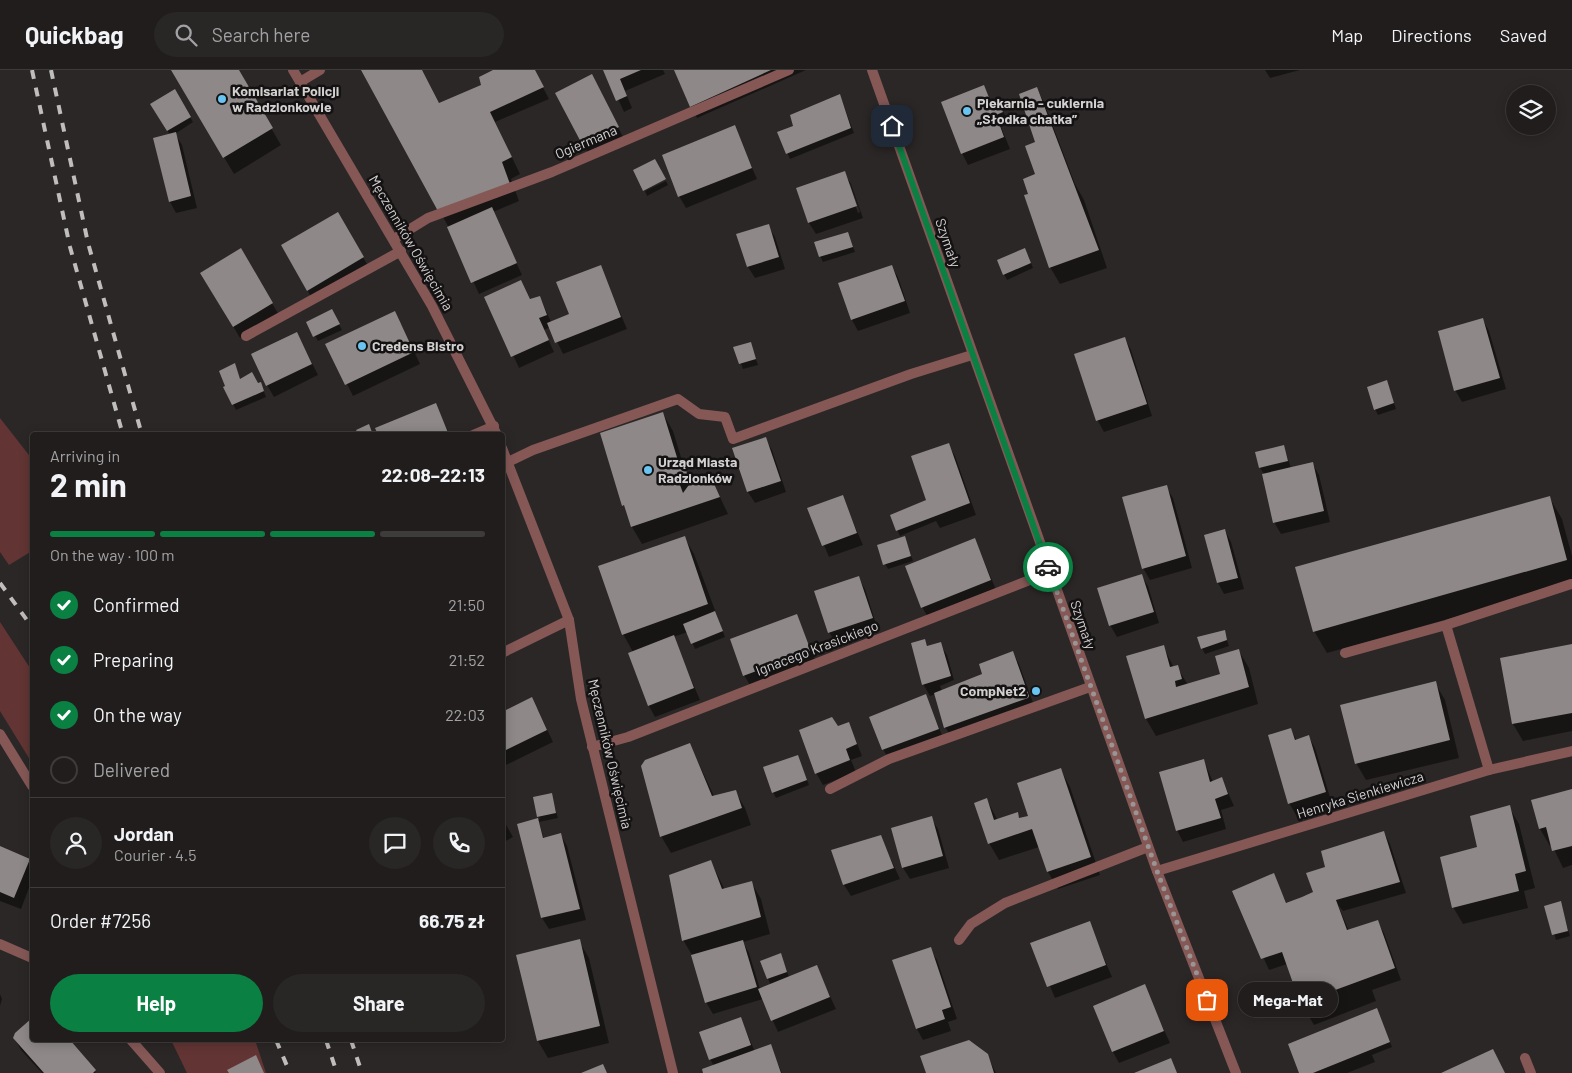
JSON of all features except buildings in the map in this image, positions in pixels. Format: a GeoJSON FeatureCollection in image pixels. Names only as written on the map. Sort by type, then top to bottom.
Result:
{"type":"FeatureCollection","features":[{"type":"Feature","properties":{"kind":"street","name":"Męczenników Oświęcimia"},"geometry":{"type":"LineString","coordinates":[[293,70],[401,251],[495,430]]}},
{"type":"Feature","properties":{"kind":"street"},"geometry":{"type":"LineString","coordinates":[[300,82],[320,70]]}},
{"type":"Feature","properties":{"kind":"street","name":"Ogiermana"},"geometry":{"type":"LineString","coordinates":[[394,239],[428,218],[552,172],[789,70]]}},
{"type":"Feature","properties":{"kind":"street","name":"Szymały"},"geometry":{"type":"LineString","coordinates":[[872,70],[1148,847],[1236,1073]]}},
{"type":"Feature","properties":{"kind":"street"},"geometry":{"type":"LineString","coordinates":[[246,336],[401,251]]}},
{"type":"Feature","properties":{"kind":"street"},"geometry":{"type":"LineString","coordinates":[[508,462],[533,450],[678,399],[699,414],[725,417],[733,438],[912,374],[972,355]]}},
{"type":"Feature","properties":{"kind":"street","name":"Męczenników Oświęcimia"},"geometry":{"type":"LineString","coordinates":[[505,455],[569,620],[581,699],[592,747],[673,1073]]}},
{"type":"Feature","properties":{"kind":"street","name":"Ignacego Krasickiego"},"geometry":{"type":"LineString","coordinates":[[592,747],[628,737],[1050,572]]}},
{"type":"Feature","properties":{"kind":"street"},"geometry":{"type":"LineString","coordinates":[[1345,653],[1446,625],[1571,584]]}},
{"type":"Feature","properties":{"kind":"street"},"geometry":{"type":"LineString","coordinates":[[505,652],[569,620]]}},
{"type":"Feature","properties":{"kind":"street"},"geometry":{"type":"LineString","coordinates":[[1446,625],[1489,770]]}},
{"type":"Feature","properties":{"kind":"street"},"geometry":{"type":"LineString","coordinates":[[830,789],[889,758],[1090,687]]}},
{"type":"Feature","properties":{"kind":"street"},"geometry":{"type":"LineString","coordinates":[[0,734],[30,783]]}},
{"type":"Feature","properties":{"kind":"street","name":"Henryka Sienkiewicza"},"geometry":{"type":"LineString","coordinates":[[1157,871],[1489,770],[1572,751]]}},
{"type":"Feature","properties":{"kind":"street"},"geometry":{"type":"LineString","coordinates":[[959,940],[971,924],[1005,903],[1148,847]]}},
{"type":"Feature","properties":{"kind":"street"},"geometry":{"type":"LineString","coordinates":[[0,944],[30,957]]}},
{"type":"Feature","properties":{"kind":"street"},"geometry":{"type":"LineString","coordinates":[[133,1042],[160,1073]]}},
{"type":"Feature","properties":{"kind":"street"},"geometry":{"type":"LineString","coordinates":[[1525,1058],[1531,1073]]}},
{"type":"Feature","properties":{"kind":"shaded area"},"geometry":{"type":"Polygon","coordinates":[[[0,418],[30,456],[30,552],[9,565],[0,552],[0,418]]]}},
{"type":"Feature","properties":{"kind":"shaded area"},"geometry":{"type":"Polygon","coordinates":[[[0,622],[30,668],[30,760],[0,711],[0,622]]]}},
{"type":"Feature","properties":{"kind":"shaded area"},"geometry":{"type":"Polygon","coordinates":[[[172,1042],[256,1042],[266,1073],[187,1073],[172,1042]]]}},
{"type":"Feature","properties":{"kind":"railway"},"geometry":{"type":"LineString","coordinates":[[32,70],[70,247],[122,432]]}},
{"type":"Feature","properties":{"kind":"railway"},"geometry":{"type":"LineString","coordinates":[[51,70],[88,243],[141,432]]}},
{"type":"Feature","properties":{"kind":"railway"},"geometry":{"type":"LineString","coordinates":[[0,583],[30,624]]}},
{"type":"Feature","properties":{"kind":"railway"},"geometry":{"type":"LineString","coordinates":[[277,1042],[290,1073]]}},
{"type":"Feature","properties":{"kind":"railway"},"geometry":{"type":"LineString","coordinates":[[327,1042],[337,1073]]}},
{"type":"Feature","properties":{"kind":"railway"},"geometry":{"type":"LineString","coordinates":[[352,1042],[362,1073]]}},
{"type":"Feature","properties":{"kind":"way so far"},"geometry":{"type":"LineString","coordinates":[[1048,567],[1157,871],[1207,1000]]}},
{"type":"Feature","properties":{"kind":"place","name":"Komisariat Policji w Radzionkowie"},"geometry":{"type":"Point","coordinates":[222,99]}},
{"type":"Feature","properties":{"kind":"place","name":"Piekarnia - cukiernia „Słodka chatka”"},"geometry":{"type":"Point","coordinates":[967,111]}},
{"type":"Feature","properties":{"kind":"place","name":"Credens Bistro"},"geometry":{"type":"Point","coordinates":[362,346]}},
{"type":"Feature","properties":{"kind":"place","name":"Urząd Miasta Radzionków"},"geometry":{"type":"Point","coordinates":[648,470]}},
{"type":"Feature","properties":{"kind":"place","name":"CompNet2"},"geometry":{"type":"Point","coordinates":[1036,691]}},
{"type":"Feature","properties":{"kind":"place","name":"Mega-Mat"},"geometry":{"type":"Point","coordinates":[1207,1000]}},
{"type":"Feature","properties":{"kind":"route"},"geometry":{"type":"LineString","coordinates":[[892,126],[1048,567]]}}]}
